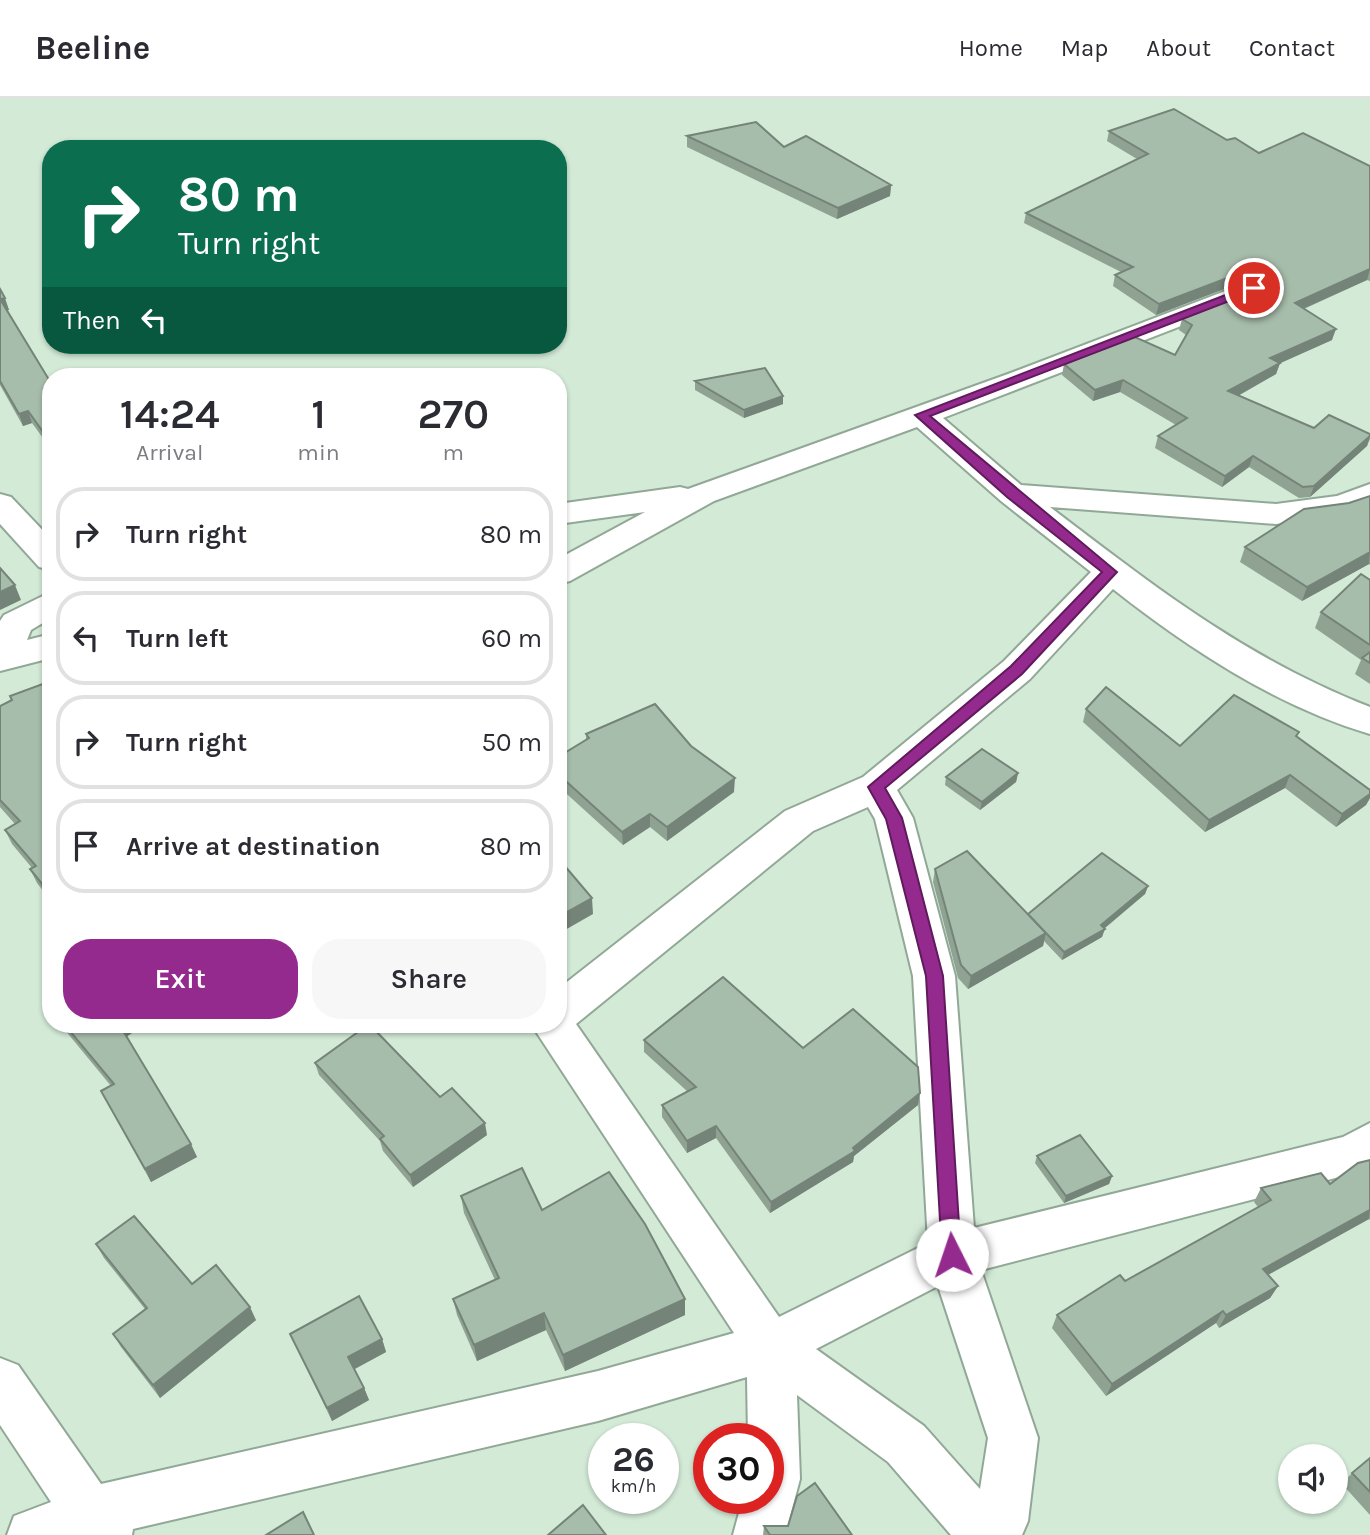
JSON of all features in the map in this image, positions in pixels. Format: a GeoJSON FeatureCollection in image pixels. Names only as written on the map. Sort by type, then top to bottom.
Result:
{"type":"FeatureCollection","features":[{"type":"Feature","properties":{"kind":"street"},"geometry":{"type":"LineString","coordinates":[[567,568],[703,494],[921,415],[1254,288]]}},
{"type":"Feature","properties":{"kind":"street"},"geometry":{"type":"LineString","coordinates":[[921,415],[1012,494],[1172,618],[1226,653],[1329,705],[1370,721]]}},
{"type":"Feature","properties":{"kind":"street"},"geometry":{"type":"LineString","coordinates":[[567,513],[703,494]]}},
{"type":"Feature","properties":{"kind":"street"},"geometry":{"type":"LineString","coordinates":[[1012,494],[1234,513],[1276,514],[1343,505],[1370,494]]}},
{"type":"Feature","properties":{"kind":"street"},"geometry":{"type":"LineString","coordinates":[[0,504],[42,549]]}},
{"type":"Feature","properties":{"kind":"street"},"geometry":{"type":"LineString","coordinates":[[567,1007],[799,821],[876,787],[1017,670],[1110,572]]}},
{"type":"Feature","properties":{"kind":"street"},"geometry":{"type":"LineString","coordinates":[[1,658],[16,623],[42,608]]}},
{"type":"Feature","properties":{"kind":"street"},"geometry":{"type":"LineString","coordinates":[[1,658],[42,648]]}},
{"type":"Feature","properties":{"kind":"street"},"geometry":{"type":"LineString","coordinates":[[558,1033],[771,1346],[906,1444],[987,1535],[1002,1521],[1013,1438],[952,1255],[934,976],[894,818],[876,787]]}},
{"type":"Feature","properties":{"kind":"street"},"geometry":{"type":"LineString","coordinates":[[33,1535],[100,1524],[598,1396],[771,1346],[952,1255],[1355,1154],[1370,1143]]}},
{"type":"Feature","properties":{"kind":"street"},"geometry":{"type":"LineString","coordinates":[[759,1535],[774,1479],[771,1346]]}},
{"type":"Feature","properties":{"kind":"street"},"geometry":{"type":"LineString","coordinates":[[0,1382],[100,1524]]}},
{"type":"Feature","properties":{"kind":"building"},"geometry":{"type":"Polygon","coordinates":[[[1174,109],[1227,140],[1235,138],[1259,153],[1303,133],[1370,166],[1370,269],[1295,303],[1336,329],[1270,358],[1280,363],[1228,391],[1314,428],[1329,415],[1370,434],[1314,486],[1303,487],[1253,456],[1225,476],[1158,436],[1187,418],[1123,380],[1095,390],[1064,364],[1135,337],[1175,355],[1192,325],[1182,319],[1268,285],[1273,279],[1269,270],[1256,267],[1159,304],[1115,275],[1133,267],[1026,213],[1148,154],[1109,131],[1174,109]]]}},
{"type":"Feature","properties":{"kind":"building"},"geometry":{"type":"Polygon","coordinates":[[[756,122],[784,147],[806,136],[891,185],[838,208],[687,136],[756,122]]]}},
{"type":"Feature","properties":{"kind":"building"},"geometry":{"type":"Polygon","coordinates":[[[0,299],[42,368],[42,430],[28,411],[19,414],[0,381],[0,299]]]}},
{"type":"Feature","properties":{"kind":"building"},"geometry":{"type":"Polygon","coordinates":[[[765,368],[783,396],[744,410],[695,381],[765,368]]]}},
{"type":"Feature","properties":{"kind":"building"},"geometry":{"type":"Polygon","coordinates":[[[1370,496],[1370,552],[1307,587],[1245,547],[1304,509],[1349,503],[1370,496]]]}},
{"type":"Feature","properties":{"kind":"building"},"geometry":{"type":"Polygon","coordinates":[[[0,568],[15,585],[0,592],[0,568]]]}},
{"type":"Feature","properties":{"kind":"building"},"geometry":{"type":"Polygon","coordinates":[[[1361,574],[1370,580],[1370,645],[1321,612],[1361,574]]]}},
{"type":"Feature","properties":{"kind":"building"},"geometry":{"type":"Polygon","coordinates":[[[1370,652],[1370,663],[1362,658],[1370,652]]]}},
{"type":"Feature","properties":{"kind":"building"},"geometry":{"type":"Polygon","coordinates":[[[42,684],[42,884],[30,869],[36,866],[5,830],[20,821],[0,800],[0,706],[12,700],[10,696],[42,684]]]}},
{"type":"Feature","properties":{"kind":"building"},"geometry":{"type":"Polygon","coordinates":[[[1106,687],[1180,746],[1234,695],[1299,732],[1296,736],[1370,790],[1370,794],[1342,814],[1290,775],[1209,820],[1086,709],[1106,687]]]}},
{"type":"Feature","properties":{"kind":"building"},"geometry":{"type":"Polygon","coordinates":[[[655,704],[691,746],[735,778],[667,827],[650,814],[622,832],[567,782],[567,751],[589,738],[586,734],[655,704]]]}},
{"type":"Feature","properties":{"kind":"building"},"geometry":{"type":"Polygon","coordinates":[[[982,749],[1018,773],[982,802],[946,777],[982,749]]]}},
{"type":"Feature","properties":{"kind":"building"},"geometry":{"type":"Polygon","coordinates":[[[967,851],[1046,933],[971,976],[961,965],[935,869],[967,851]]]}},
{"type":"Feature","properties":{"kind":"building"},"geometry":{"type":"Polygon","coordinates":[[[1102,853],[1148,886],[1101,925],[1105,929],[1064,952],[1028,914],[1102,853]]]}},
{"type":"Feature","properties":{"kind":"building"},"geometry":{"type":"Polygon","coordinates":[[[567,869],[592,898],[567,912],[567,869]]]}},
{"type":"Feature","properties":{"kind":"building"},"geometry":{"type":"Polygon","coordinates":[[[723,977],[803,1048],[853,1009],[918,1067],[920,1093],[853,1148],[855,1151],[771,1202],[716,1126],[687,1141],[662,1105],[696,1087],[644,1040],[723,977]]]}},
{"type":"Feature","properties":{"kind":"building"},"geometry":{"type":"Polygon","coordinates":[[[72,1033],[124,1033],[191,1144],[145,1169],[101,1091],[114,1084],[72,1033]]]}},
{"type":"Feature","properties":{"kind":"building"},"geometry":{"type":"Polygon","coordinates":[[[357,1033],[378,1033],[440,1097],[452,1088],[485,1123],[410,1175],[380,1139],[384,1136],[315,1063],[357,1033]]]}},
{"type":"Feature","properties":{"kind":"building"},"geometry":{"type":"Polygon","coordinates":[[[1080,1135],[1112,1176],[1066,1196],[1037,1156],[1080,1135]]]}},
{"type":"Feature","properties":{"kind":"building"},"geometry":{"type":"Polygon","coordinates":[[[1370,1160],[1370,1210],[1263,1269],[1278,1286],[1226,1315],[1223,1311],[1112,1384],[1057,1315],[1120,1275],[1125,1281],[1271,1200],[1261,1188],[1321,1173],[1330,1184],[1358,1163],[1370,1160]]]}},
{"type":"Feature","properties":{"kind":"building"},"geometry":{"type":"Polygon","coordinates":[[[522,1168],[542,1210],[609,1172],[645,1224],[685,1299],[563,1355],[544,1313],[474,1345],[453,1299],[499,1278],[461,1196],[522,1168]]]}},
{"type":"Feature","properties":{"kind":"building"},"geometry":{"type":"Polygon","coordinates":[[[134,1216],[192,1284],[216,1265],[250,1307],[153,1385],[113,1334],[147,1308],[96,1244],[134,1216]]]}},
{"type":"Feature","properties":{"kind":"building"},"geometry":{"type":"Polygon","coordinates":[[[359,1296],[382,1339],[348,1357],[364,1388],[327,1408],[290,1334],[359,1296]]]}},
{"type":"Feature","properties":{"kind":"building"},"geometry":{"type":"Polygon","coordinates":[[[1370,1458],[1370,1492],[1352,1473],[1370,1458]]]}},
{"type":"Feature","properties":{"kind":"building"},"geometry":{"type":"Polygon","coordinates":[[[815,1483],[852,1535],[770,1535],[764,1526],[788,1526],[797,1496],[815,1483]]]}},
{"type":"Feature","properties":{"kind":"building"},"geometry":{"type":"Polygon","coordinates":[[[583,1505],[606,1535],[548,1535],[583,1505]]]}},
{"type":"Feature","properties":{"kind":"building"},"geometry":{"type":"Polygon","coordinates":[[[303,1512],[314,1535],[266,1535],[303,1512]]]}},
{"type":"Feature","properties":{"kind":"route"},"geometry":{"type":"LineString","coordinates":[[952,1255],[934,976],[894,818],[876,787],[1017,670],[1110,572],[1012,494],[921,415],[1019,380],[1254,288]]}}]}
